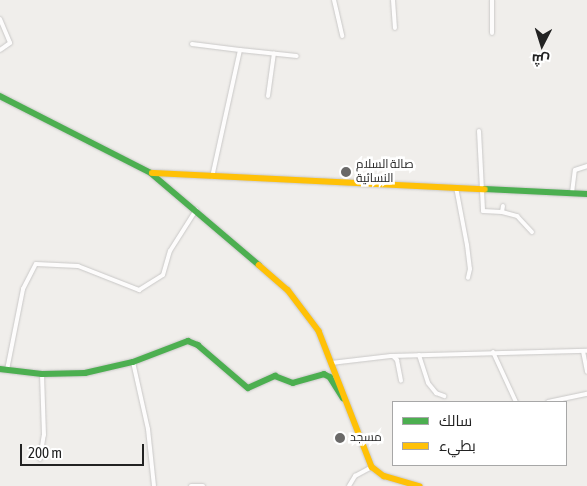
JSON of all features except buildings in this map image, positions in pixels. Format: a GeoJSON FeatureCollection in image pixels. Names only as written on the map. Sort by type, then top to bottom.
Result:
{"type":"FeatureCollection","features":[{"type":"Feature","properties":{"kind":"street"},"geometry":{"type":"LineString","coordinates":[[334,0],[342,36]]}},
{"type":"Feature","properties":{"kind":"street"},"geometry":{"type":"LineString","coordinates":[[393,0],[395,28]]}},
{"type":"Feature","properties":{"kind":"street"},"geometry":{"type":"LineString","coordinates":[[492,0],[492,34]]}},
{"type":"Feature","properties":{"kind":"street"},"geometry":{"type":"LineString","coordinates":[[0,19],[10,43],[0,50]]}},
{"type":"Feature","properties":{"kind":"street"},"geometry":{"type":"LineString","coordinates":[[192,44],[297,56]]}},
{"type":"Feature","properties":{"kind":"street"},"geometry":{"type":"LineString","coordinates":[[212,177],[240,50]]}},
{"type":"Feature","properties":{"kind":"street"},"geometry":{"type":"LineString","coordinates":[[268,96],[274,54]]}},
{"type":"Feature","properties":{"kind":"street"},"geometry":{"type":"LineString","coordinates":[[0,96],[151,173],[196,209],[296,297],[316,325],[372,467],[392,479],[420,486]]}},
{"type":"Feature","properties":{"kind":"street"},"geometry":{"type":"LineString","coordinates":[[479,131],[483,211],[502,212],[517,216],[532,232]]}},
{"type":"Feature","properties":{"kind":"street"},"geometry":{"type":"LineString","coordinates":[[572,193],[575,170],[587,166]]}},
{"type":"Feature","properties":{"kind":"street"},"geometry":{"type":"LineString","coordinates":[[151,173],[587,194]]}},
{"type":"Feature","properties":{"kind":"street"},"geometry":{"type":"LineString","coordinates":[[456,187],[467,245],[470,269],[468,278]]}},
{"type":"Feature","properties":{"kind":"street"},"geometry":{"type":"LineString","coordinates":[[502,212],[503,206]]}},
{"type":"Feature","properties":{"kind":"street"},"geometry":{"type":"LineString","coordinates":[[7,370],[23,289],[36,264],[78,266],[139,290],[163,276],[170,251],[196,209]]}},
{"type":"Feature","properties":{"kind":"street"},"geometry":{"type":"LineString","coordinates":[[0,370],[42,374],[85,373],[133,362],[183,342],[193,342],[248,388],[275,376],[293,384],[324,374],[330,377],[345,399]]}},
{"type":"Feature","properties":{"kind":"street"},"geometry":{"type":"LineString","coordinates":[[331,363],[391,356],[585,351],[587,372]]}},
{"type":"Feature","properties":{"kind":"street"},"geometry":{"type":"LineString","coordinates":[[493,352],[516,401]]}},
{"type":"Feature","properties":{"kind":"street"},"geometry":{"type":"LineString","coordinates":[[419,355],[428,383],[436,393],[444,396]]}},
{"type":"Feature","properties":{"kind":"street"},"geometry":{"type":"LineString","coordinates":[[391,356],[397,360],[401,381]]}},
{"type":"Feature","properties":{"kind":"street"},"geometry":{"type":"LineString","coordinates":[[133,362],[148,429],[154,486]]}},
{"type":"Feature","properties":{"kind":"street"},"geometry":{"type":"LineString","coordinates":[[40,459],[44,435],[42,374]]}},
{"type":"Feature","properties":{"kind":"street"},"geometry":{"type":"LineString","coordinates":[[553,401],[587,394]]}},
{"type":"Feature","properties":{"kind":"street"},"geometry":{"type":"LineString","coordinates":[[349,486],[355,476],[372,467]]}},
{"type":"Feature","properties":{"kind":"street"},"geometry":{"type":"LineString","coordinates":[[392,479],[392,486]]}},
{"type":"Feature","properties":{"kind":"street"},"geometry":{"type":"LineString","coordinates":[[191,486],[203,486]]}},
{"type":"Feature","properties":{"kind":"traffic: fast"},"geometry":{"type":"LineString","coordinates":[[0,96],[151,173],[259,265]]}},
{"type":"Feature","properties":{"kind":"traffic: fast"},"geometry":{"type":"LineString","coordinates":[[485,189],[587,194]]}},
{"type":"Feature","properties":{"kind":"traffic: fast"},"geometry":{"type":"LineString","coordinates":[[0,369],[42,374],[85,373],[133,362],[188,341],[198,345],[248,388],[275,376],[293,383],[324,374],[330,377],[343,398]]}},
{"type":"Feature","properties":{"kind":"traffic: slow"},"geometry":{"type":"LineString","coordinates":[[152,173],[485,189]]}},
{"type":"Feature","properties":{"kind":"traffic: slow"},"geometry":{"type":"LineString","coordinates":[[259,265],[288,290],[319,331],[372,467],[384,476],[420,486]]}},
{"type":"Feature","properties":{"kind":"place","name":"صالة السلام النسائية"},"geometry":{"type":"Point","coordinates":[346,172]}},
{"type":"Feature","properties":{"kind":"place","name":"مسجد"},"geometry":{"type":"Point","coordinates":[340,438]}}]}
